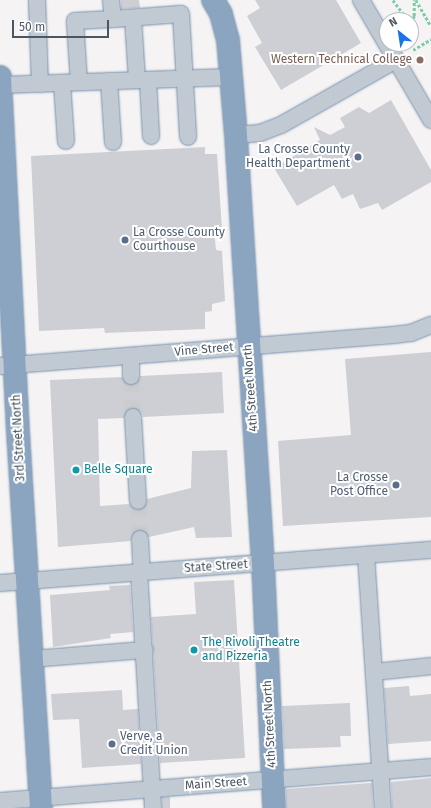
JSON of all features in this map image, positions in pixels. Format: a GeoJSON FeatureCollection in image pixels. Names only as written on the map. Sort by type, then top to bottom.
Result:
{"type":"FeatureCollection","features":[{"type":"Feature","properties":{"kind":"highway","name":"4th Street North"},"geometry":{"type":"LineString","coordinates":[[213,0],[221,14],[228,40],[236,135],[248,347],[263,563],[274,808]]}},
{"type":"Feature","properties":{"kind":"highway","name":"3rd Street North"},"geometry":{"type":"LineString","coordinates":[[0,77],[8,365],[27,581],[41,803]]}},
{"type":"Feature","properties":{"kind":"street"},"geometry":{"type":"LineString","coordinates":[[37,0],[40,84]]}},
{"type":"Feature","properties":{"kind":"street"},"geometry":{"type":"LineString","coordinates":[[111,0],[113,19]]}},
{"type":"Feature","properties":{"kind":"street"},"geometry":{"type":"LineString","coordinates":[[361,0],[431,120]]}},
{"type":"Feature","properties":{"kind":"street"},"geometry":{"type":"LineString","coordinates":[[78,82],[75,21],[181,14],[188,137]]}},
{"type":"Feature","properties":{"kind":"street"},"geometry":{"type":"LineString","coordinates":[[133,18],[151,136]]}},
{"type":"Feature","properties":{"kind":"street"},"geometry":{"type":"LineString","coordinates":[[236,135],[260,133],[281,125],[396,60]]}},
{"type":"Feature","properties":{"kind":"street"},"geometry":{"type":"LineString","coordinates":[[0,85],[231,77]]}},
{"type":"Feature","properties":{"kind":"street"},"geometry":{"type":"LineString","coordinates":[[109,81],[113,142]]}},
{"type":"Feature","properties":{"kind":"street"},"geometry":{"type":"LineString","coordinates":[[62,83],[66,141]]}},
{"type":"Feature","properties":{"kind":"street","name":"Vine Street"},"geometry":{"type":"LineString","coordinates":[[8,365],[131,357],[405,334],[431,325]]}},
{"type":"Feature","properties":{"kind":"street"},"geometry":{"type":"LineString","coordinates":[[131,357],[131,376]]}},
{"type":"Feature","properties":{"kind":"street"},"geometry":{"type":"LineString","coordinates":[[133,417],[138,501]]}},
{"type":"Feature","properties":{"kind":"street"},"geometry":{"type":"LineString","coordinates":[[140,539],[140,572],[153,808]]}},
{"type":"Feature","properties":{"kind":"street","name":"State Street"},"geometry":{"type":"LineString","coordinates":[[0,583],[431,550]]}},
{"type":"Feature","properties":{"kind":"street"},"geometry":{"type":"LineString","coordinates":[[366,555],[383,808]]}},
{"type":"Feature","properties":{"kind":"street"},"geometry":{"type":"LineString","coordinates":[[32,659],[145,650]]}},
{"type":"Feature","properties":{"kind":"street"},"geometry":{"type":"LineString","coordinates":[[374,672],[431,666]]}},
{"type":"Feature","properties":{"kind":"street","name":"Main Street"},"geometry":{"type":"LineString","coordinates":[[0,800],[41,803],[152,789],[431,767]]}},
{"type":"Feature","properties":{"kind":"path"},"geometry":{"type":"LineString","coordinates":[[393,0],[402,12]]}},
{"type":"Feature","properties":{"kind":"path"},"geometry":{"type":"LineString","coordinates":[[414,12],[415,0]]}},
{"type":"Feature","properties":{"kind":"path"},"geometry":{"type":"LineString","coordinates":[[415,0],[431,26]]}},
{"type":"Feature","properties":{"kind":"path"},"geometry":{"type":"LineString","coordinates":[[419,46],[431,39]]}},
{"type":"Feature","properties":{"kind":"building"},"geometry":{"type":"Polygon","coordinates":[[[121,0],[139,0],[140,8],[121,9],[121,0]]]}},
{"type":"Feature","properties":{"kind":"building"},"geometry":{"type":"Polygon","coordinates":[[[255,0],[336,0],[361,43],[281,90],[255,47],[262,43],[247,16],[260,8],[255,0]]]}},
{"type":"Feature","properties":{"kind":"building","name":"La Crosse County Health Department"},"geometry":{"type":"Polygon","coordinates":[[[391,100],[431,170],[431,182],[382,210],[378,203],[360,209],[353,194],[342,199],[334,185],[297,206],[274,168],[320,140],[314,127],[330,135],[345,127],[340,118],[359,107],[369,113],[391,100]]]}},
{"type":"Feature","properties":{"kind":"building","name":"La Crosse County Courthouse"},"geometry":{"type":"Polygon","coordinates":[[[205,147],[205,154],[217,154],[222,229],[214,229],[216,250],[222,251],[225,301],[212,304],[212,311],[205,312],[205,329],[105,333],[104,328],[39,331],[31,156],[205,147]]]}},
{"type":"Feature","properties":{"kind":"building"},"geometry":{"type":"Polygon","coordinates":[[[431,352],[431,517],[283,526],[278,441],[351,435],[345,359],[431,352]]]}},
{"type":"Feature","properties":{"kind":"building","name":"Belle Square"},"geometry":{"type":"Polygon","coordinates":[[[222,372],[224,413],[143,417],[141,411],[133,408],[127,409],[124,418],[98,419],[100,506],[129,504],[133,509],[139,510],[146,506],[147,499],[191,488],[192,451],[227,450],[232,537],[196,538],[194,527],[149,537],[145,531],[140,530],[132,534],[131,541],[58,547],[50,380],[122,377],[126,384],[131,385],[139,381],[140,376],[222,372]]]}},
{"type":"Feature","properties":{"kind":"building"},"geometry":{"type":"Polygon","coordinates":[[[234,580],[245,758],[160,763],[151,617],[196,614],[194,582],[234,580]]]}},
{"type":"Feature","properties":{"kind":"building"},"geometry":{"type":"Polygon","coordinates":[[[130,585],[133,632],[110,634],[111,638],[53,647],[50,595],[110,590],[109,586],[130,585]]]}},
{"type":"Feature","properties":{"kind":"building"},"geometry":{"type":"Polygon","coordinates":[[[409,686],[410,696],[431,694],[431,741],[388,744],[384,688],[409,686]]]}},
{"type":"Feature","properties":{"kind":"building"},"geometry":{"type":"Polygon","coordinates":[[[122,690],[123,710],[138,709],[141,764],[82,768],[79,719],[53,720],[51,694],[122,690]]]}},
{"type":"Feature","properties":{"kind":"building"},"geometry":{"type":"Polygon","coordinates":[[[350,703],[351,736],[340,736],[341,747],[284,749],[282,706],[350,703]]]}},
{"type":"Feature","properties":{"kind":"building"},"geometry":{"type":"Polygon","coordinates":[[[431,778],[431,808],[392,808],[391,782],[431,778]]]}},
{"type":"Feature","properties":{"kind":"building"},"geometry":{"type":"Polygon","coordinates":[[[372,783],[373,808],[286,808],[286,789],[372,783]]]}},
{"type":"Feature","properties":{"kind":"building"},"geometry":{"type":"Polygon","coordinates":[[[162,797],[170,797],[170,808],[162,808],[162,797]]]}},
{"type":"Feature","properties":{"kind":"tunnel"},"geometry":{"type":"LineString","coordinates":[[131,376],[133,417]]}},
{"type":"Feature","properties":{"kind":"tunnel"},"geometry":{"type":"LineString","coordinates":[[138,501],[140,539]]}},
{"type":"Feature","properties":{"kind":"place","name":"Western Technical College"},"geometry":{"type":"Point","coordinates":[420,60]}},
{"type":"Feature","properties":{"kind":"place","name":"La Crosse County Health Department"},"geometry":{"type":"Point","coordinates":[358,157]}},
{"type":"Feature","properties":{"kind":"place","name":"La Crosse County Courthouse"},"geometry":{"type":"Point","coordinates":[125,240]}},
{"type":"Feature","properties":{"kind":"place","name":"Belle Square"},"geometry":{"type":"Point","coordinates":[76,470]}},
{"type":"Feature","properties":{"kind":"place","name":"La Crosse Post Office"},"geometry":{"type":"Point","coordinates":[396,485]}},
{"type":"Feature","properties":{"kind":"place","name":"The Rivoli Theatre and Pizzeria"},"geometry":{"type":"Point","coordinates":[194,650]}},
{"type":"Feature","properties":{"kind":"place","name":"Verve, a Credit Union"},"geometry":{"type":"Point","coordinates":[112,744]}}]}
